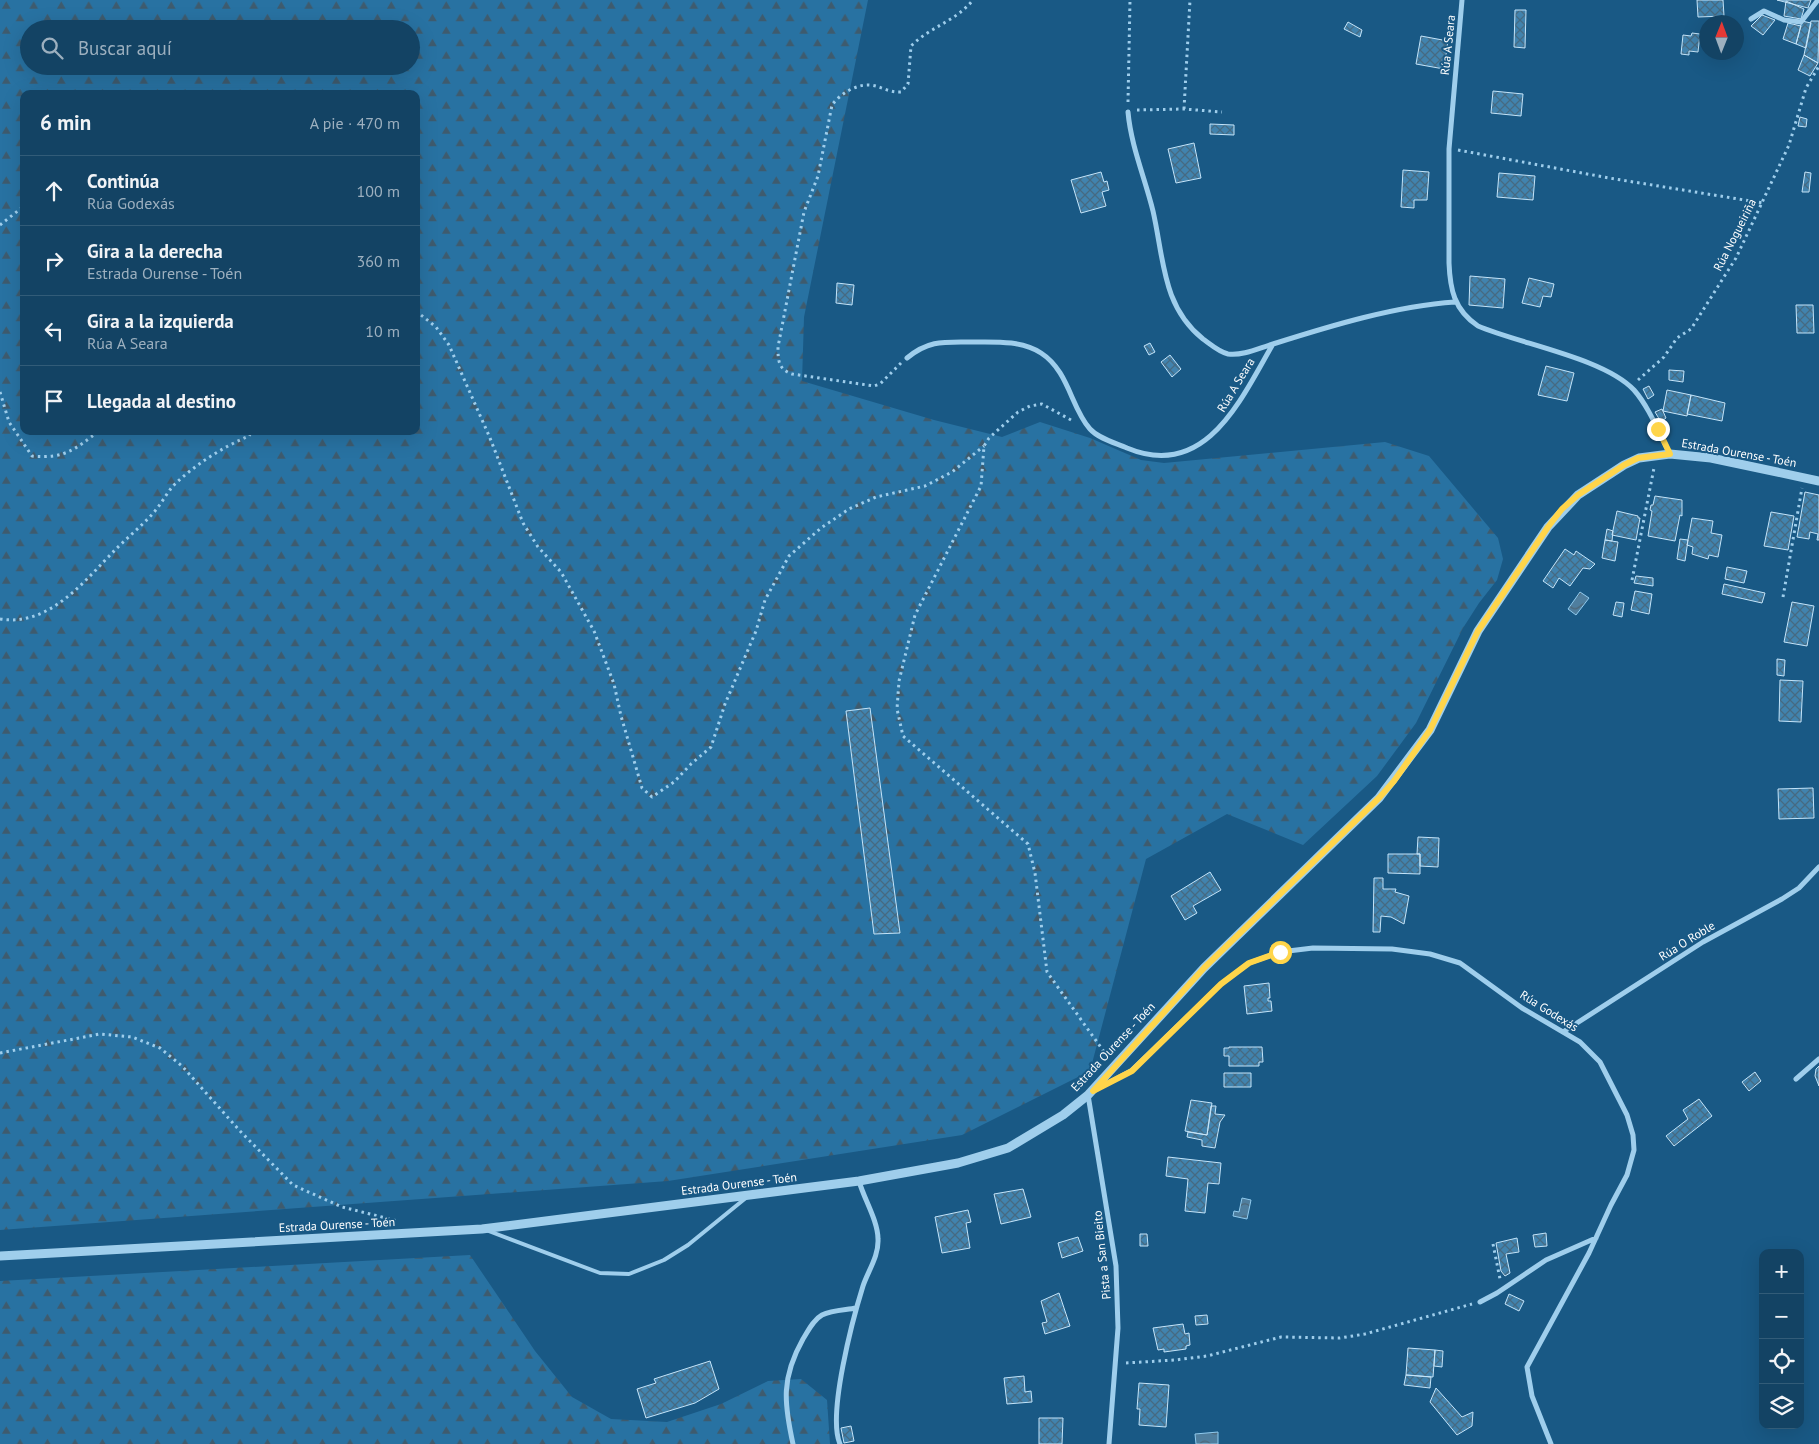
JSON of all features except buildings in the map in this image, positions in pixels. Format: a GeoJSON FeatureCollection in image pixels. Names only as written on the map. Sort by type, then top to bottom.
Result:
{"type":"FeatureCollection","features":[{"type":"Feature","properties":{"kind":"street","name":"Rúa A Seara"},"geometry":{"type":"LineString","coordinates":[[1462,0],[1449,149],[1449,263],[1451,287],[1455,302],[1466,317],[1478,326],[1579,360],[1617,377],[1630,387],[1641,400],[1670,454]]}},
{"type":"Feature","properties":{"kind":"street"},"geometry":{"type":"LineString","coordinates":[[1751,19],[1764,11],[1784,20],[1797,23],[1805,20],[1817,4]]}},
{"type":"Feature","properties":{"kind":"street"},"geometry":{"type":"LineString","coordinates":[[1128,112],[1170,294],[1178,313],[1188,326],[1205,341],[1228,354],[1242,353],[1329,327],[1408,308],[1455,302]]}},
{"type":"Feature","properties":{"kind":"street"},"geometry":{"type":"LineString","coordinates":[[907,358],[926,345],[937,342],[1000,342],[1036,350],[1055,367],[1091,431]]}},
{"type":"Feature","properties":{"kind":"street","name":"Rúa A Seara"},"geometry":{"type":"LineString","coordinates":[[1091,431],[1134,451],[1155,457],[1170,456],[1195,447],[1214,434],[1228,419],[1272,344]]}},
{"type":"Feature","properties":{"kind":"street","name":"Estrada Ourense - Toén"},"geometry":{"type":"LineString","coordinates":[[0,1256],[482,1229],[859,1181],[958,1163],[1008,1148],[1062,1115],[1090,1093],[1204,968],[1379,798],[1394,781],[1430,730],[1478,631],[1548,527],[1562,509],[1578,495],[1624,465],[1656,455],[1670,454],[1710,458],[1819,481]]}},
{"type":"Feature","properties":{"kind":"street","name":"Rúa O Roble"},"geometry":{"type":"LineString","coordinates":[[1563,1032],[1703,942],[1782,899],[1799,888],[1819,867]]}},
{"type":"Feature","properties":{"kind":"street","name":"Rúa Godexás"},"geometry":{"type":"LineString","coordinates":[[1090,1093],[1132,1071],[1221,984],[1249,963],[1280,952],[1313,948],[1392,948],[1446,958],[1474,972],[1522,1008],[1591,1051],[1600,1062],[1627,1115],[1633,1135],[1632,1163],[1574,1284],[1527,1367],[1532,1396],[1551,1444]]}},
{"type":"Feature","properties":{"kind":"street"},"geometry":{"type":"LineString","coordinates":[[1796,1079],[1819,1059]]}},
{"type":"Feature","properties":{"kind":"street","name":"Pista a San Bieito"},"geometry":{"type":"LineString","coordinates":[[1090,1093],[1116,1266],[1118,1328],[1109,1444]]}},
{"type":"Feature","properties":{"kind":"street"},"geometry":{"type":"LineString","coordinates":[[840,1444],[835,1426],[837,1409],[856,1308],[873,1262],[878,1239],[859,1181]]}},
{"type":"Feature","properties":{"kind":"street"},"geometry":{"type":"LineString","coordinates":[[1480,1302],[1506,1288],[1546,1260],[1596,1237]]}},
{"type":"Feature","properties":{"kind":"street"},"geometry":{"type":"LineString","coordinates":[[794,1444],[784,1395],[787,1378],[797,1350],[812,1325],[821,1316],[856,1308]]}},
{"type":"Feature","properties":{"kind":"lane"},"geometry":{"type":"LineString","coordinates":[[482,1229],[600,1273],[629,1274],[664,1260],[688,1245],[749,1195]]}},
{"type":"Feature","properties":{"kind":"path"},"geometry":{"type":"LineString","coordinates":[[907,358],[880,384],[874,386],[792,374],[780,366],[778,347],[796,264],[804,212],[818,176],[832,105],[839,96],[857,87],[870,85],[892,93],[900,92],[908,84],[911,46],[921,36],[962,13],[973,0]]}},
{"type":"Feature","properties":{"kind":"path"},"geometry":{"type":"LineString","coordinates":[[1130,0],[1128,112],[1184,109],[1222,112]]}},
{"type":"Feature","properties":{"kind":"path"},"geometry":{"type":"LineString","coordinates":[[1184,109],[1190,0]]}},
{"type":"Feature","properties":{"kind":"path","name":"Rúa Nogueiriña"},"geometry":{"type":"LineString","coordinates":[[1630,387],[1671,349],[1677,338],[1688,332],[1736,258],[1789,145],[1806,88],[1819,66]]}},
{"type":"Feature","properties":{"kind":"path"},"geometry":{"type":"LineString","coordinates":[[1449,149],[1763,203]]}},
{"type":"Feature","properties":{"kind":"path"},"geometry":{"type":"LineString","coordinates":[[0,225],[20,209]]}},
{"type":"Feature","properties":{"kind":"path"},"geometry":{"type":"LineString","coordinates":[[420,314],[436,327],[449,345],[523,523],[538,547],[561,572],[594,631],[614,684],[642,788],[652,797],[674,782],[690,764],[712,747],[725,704],[756,631],[765,600],[789,556],[821,528],[849,509],[876,497],[925,486],[952,472],[984,446],[989,438],[1018,412],[1030,406],[1042,404],[1091,431]]}},
{"type":"Feature","properties":{"kind":"path"},"geometry":{"type":"LineString","coordinates":[[0,392],[9,422],[32,456],[49,457],[71,452],[94,435]]}},
{"type":"Feature","properties":{"kind":"path"},"geometry":{"type":"LineString","coordinates":[[0,619],[11,621],[30,617],[56,606],[74,591],[154,511],[174,485],[193,468],[250,435]]}},
{"type":"Feature","properties":{"kind":"path"},"geometry":{"type":"LineString","coordinates":[[984,446],[981,486],[915,615],[899,681],[897,709],[903,736],[1028,844],[1035,873],[1047,972],[1114,1066]]}},
{"type":"Feature","properties":{"kind":"path"},"geometry":{"type":"LineString","coordinates":[[1632,580],[1656,455]]}},
{"type":"Feature","properties":{"kind":"path"},"geometry":{"type":"LineString","coordinates":[[1783,596],[1804,478]]}},
{"type":"Feature","properties":{"kind":"path"},"geometry":{"type":"LineString","coordinates":[[0,1053],[100,1034],[132,1037],[160,1048],[182,1066],[240,1131],[293,1185],[342,1207],[408,1222]]}},
{"type":"Feature","properties":{"kind":"path"},"geometry":{"type":"LineString","coordinates":[[1494,1244],[1498,1272],[1506,1288]]}},
{"type":"Feature","properties":{"kind":"path"},"geometry":{"type":"LineString","coordinates":[[1116,1363],[1183,1359],[1281,1337],[1340,1338],[1365,1334],[1480,1302]]}},
{"type":"Feature","properties":{"kind":"green space"},"geometry":{"type":"Polygon","coordinates":[[[0,0],[868,0],[804,317],[802,381],[934,420],[1002,437],[1040,422],[1090,438],[1141,460],[1164,463],[1385,442],[1429,456],[1498,538],[1503,559],[1497,580],[1463,628],[1416,723],[1377,776],[1303,845],[1227,814],[1146,859],[1090,1071],[962,1135],[668,1181],[0,1230],[0,0]]]}},
{"type":"Feature","properties":{"kind":"green space"},"geometry":{"type":"Polygon","coordinates":[[[470,1255],[535,1351],[572,1397],[611,1419],[667,1422],[721,1404],[768,1381],[801,1379],[827,1400],[830,1444],[0,1444],[0,1281],[470,1255]]]}},
{"type":"Feature","properties":{"kind":"water"},"geometry":{"type":"Polygon","coordinates":[[[1580,592],[1589,598],[1576,615],[1568,609],[1580,592]]]}},
{"type":"Feature","properties":{"kind":"water"},"geometry":{"type":"Polygon","coordinates":[[[1242,1198],[1251,1200],[1247,1219],[1233,1216],[1234,1211],[1239,1212],[1242,1198]]]}},
{"type":"Feature","properties":{"kind":"water"},"geometry":{"type":"Polygon","coordinates":[[[1218,1432],[1218,1444],[1196,1444],[1195,1434],[1218,1432]]]}},
{"type":"Feature","properties":{"kind":"route"},"geometry":{"type":"LineString","coordinates":[[1280,952],[1263,956],[1249,963],[1221,984],[1132,1071],[1093,1091],[1204,968],[1379,798],[1394,781],[1430,730],[1467,650],[1478,631],[1548,527],[1562,509],[1578,495],[1624,465],[1638,458],[1670,454],[1658,429]]}}]}
